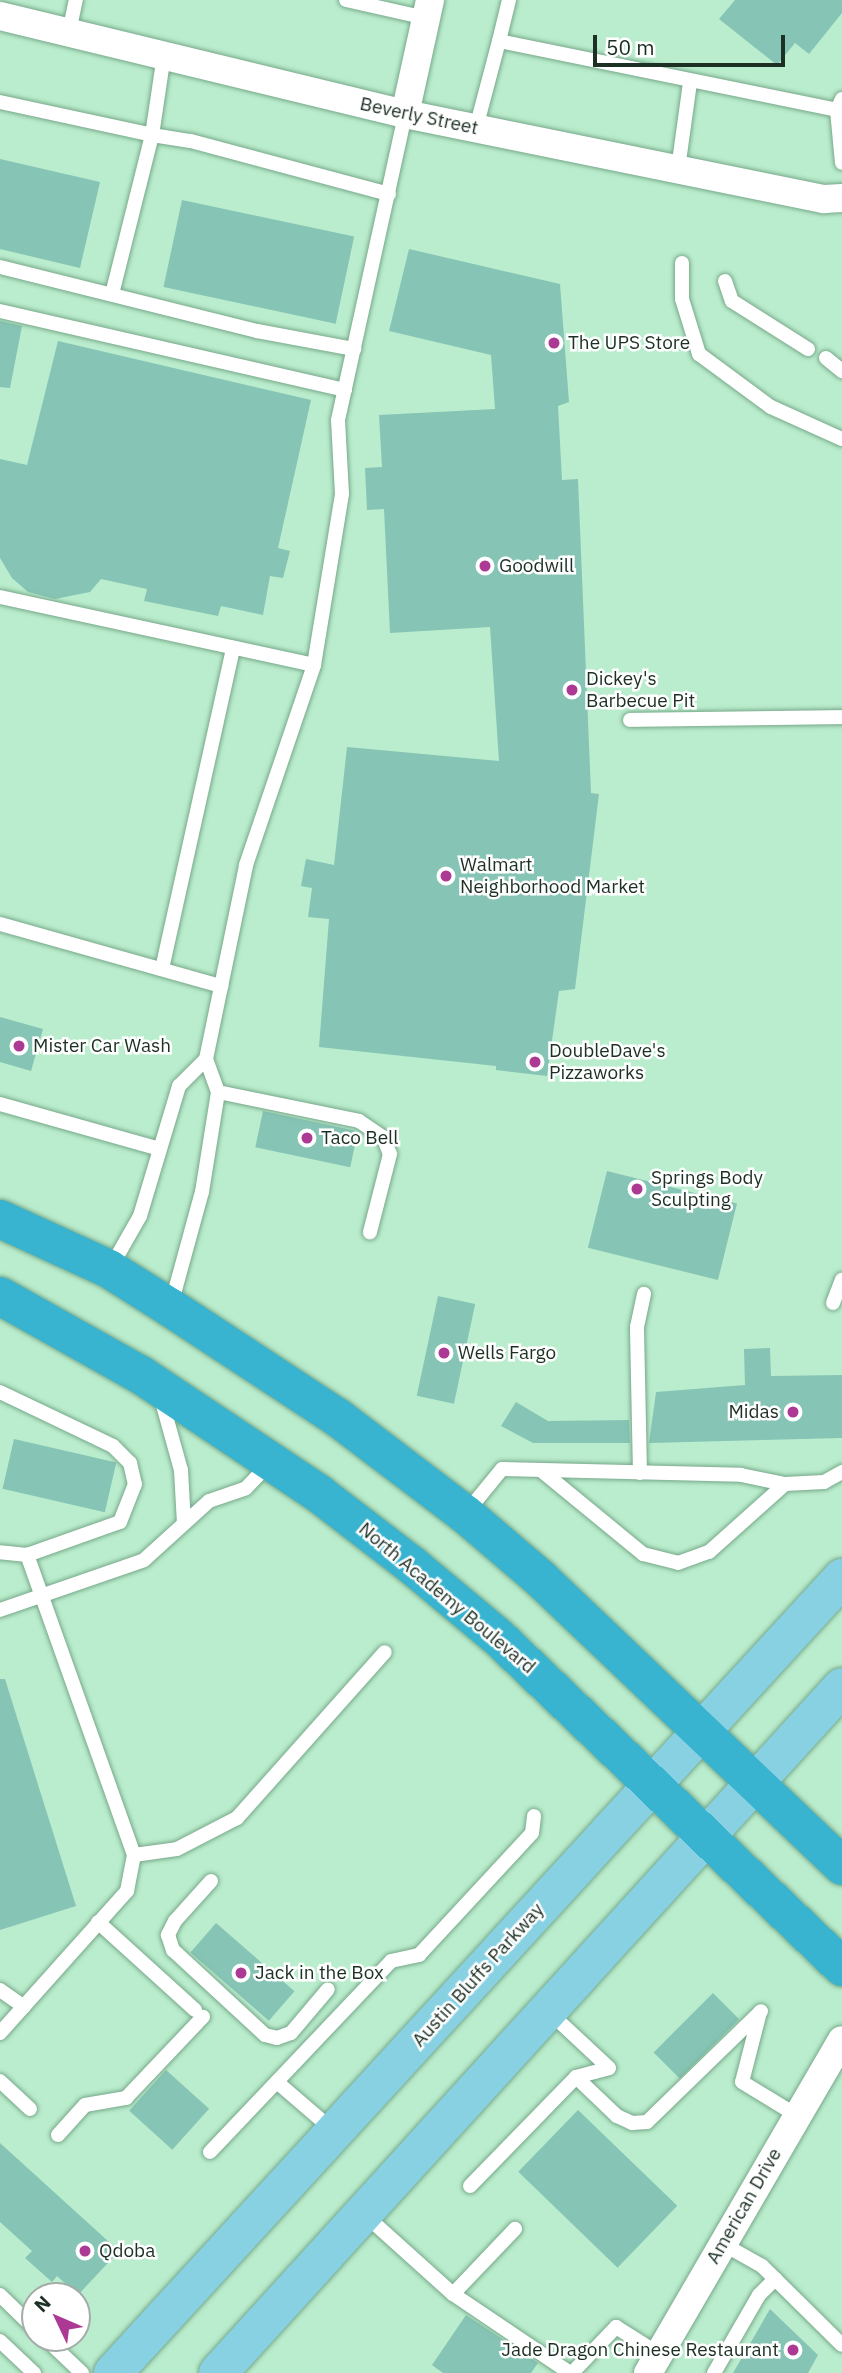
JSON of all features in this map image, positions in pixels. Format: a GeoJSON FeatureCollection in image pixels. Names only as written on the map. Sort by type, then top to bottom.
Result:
{"type":"FeatureCollection","features":[{"type":"Feature","properties":{"kind":"highway"},"geometry":{"type":"LineString","coordinates":[[0,1219],[109,1269],[171,1308],[337,1418],[465,1514],[541,1579],[842,1866]]}},
{"type":"Feature","properties":{"kind":"highway","name":"North Academy Boulevard"},"geometry":{"type":"LineString","coordinates":[[0,1296],[157,1385],[271,1461],[413,1566],[498,1637],[842,1967]]}},
{"type":"Feature","properties":{"kind":"main road","name":"Austin Bluffs Parkway"},"geometry":{"type":"LineString","coordinates":[[113,2373],[651,1783],[842,1578]]}},
{"type":"Feature","properties":{"kind":"main road"},"geometry":{"type":"LineString","coordinates":[[218,2373],[842,1686]]}},
{"type":"Feature","properties":{"kind":"street"},"geometry":{"type":"LineString","coordinates":[[405,114],[428,9]]}},
{"type":"Feature","properties":{"kind":"street","name":"Beverly Street"},"geometry":{"type":"LineString","coordinates":[[0,16],[405,114],[824,199],[842,198]]}},
{"type":"Feature","properties":{"kind":"street","name":"American Drive"},"geometry":{"type":"LineString","coordinates":[[654,2363],[842,2040]]}},
{"type":"Feature","properties":{"kind":"lane"},"geometry":{"type":"LineString","coordinates":[[69,32],[76,0]]}},
{"type":"Feature","properties":{"kind":"lane"},"geometry":{"type":"LineString","coordinates":[[346,0],[428,9]]}},
{"type":"Feature","properties":{"kind":"lane"},"geometry":{"type":"LineString","coordinates":[[476,128],[509,0]]}},
{"type":"Feature","properties":{"kind":"lane"},"geometry":{"type":"LineString","coordinates":[[499,41],[690,82],[840,106],[842,163]]}},
{"type":"Feature","properties":{"kind":"lane"},"geometry":{"type":"LineString","coordinates":[[112,294],[152,135],[164,55]]}},
{"type":"Feature","properties":{"kind":"lane"},"geometry":{"type":"LineString","coordinates":[[678,169],[690,82]]}},
{"type":"Feature","properties":{"kind":"lane"},"geometry":{"type":"LineString","coordinates":[[0,102],[191,141],[389,194]]}},
{"type":"Feature","properties":{"kind":"lane"},"geometry":{"type":"LineString","coordinates":[[171,1308],[202,1192],[218,1092],[206,1059],[246,864],[314,666],[342,494],[338,420],[405,114]]}},
{"type":"Feature","properties":{"kind":"lane"},"geometry":{"type":"LineString","coordinates":[[682,264],[682,299],[699,354],[771,407],[842,439]]}},
{"type":"Feature","properties":{"kind":"lane"},"geometry":{"type":"LineString","coordinates":[[0,267],[257,331],[354,349]]}},
{"type":"Feature","properties":{"kind":"lane"},"geometry":{"type":"LineString","coordinates":[[725,281],[732,301],[808,349]]}},
{"type":"Feature","properties":{"kind":"lane"},"geometry":{"type":"LineString","coordinates":[[0,312],[345,390]]}},
{"type":"Feature","properties":{"kind":"lane"},"geometry":{"type":"LineString","coordinates":[[826,358],[842,371]]}},
{"type":"Feature","properties":{"kind":"lane"},"geometry":{"type":"LineString","coordinates":[[0,597],[314,666]]}},
{"type":"Feature","properties":{"kind":"lane"},"geometry":{"type":"LineString","coordinates":[[162,969],[233,649]]}},
{"type":"Feature","properties":{"kind":"lane"},"geometry":{"type":"LineString","coordinates":[[630,720],[842,717]]}},
{"type":"Feature","properties":{"kind":"lane"},"geometry":{"type":"LineString","coordinates":[[0,924],[221,986]]}},
{"type":"Feature","properties":{"kind":"lane"},"geometry":{"type":"LineString","coordinates":[[109,1269],[140,1216],[179,1086],[206,1059]]}},
{"type":"Feature","properties":{"kind":"lane"},"geometry":{"type":"LineString","coordinates":[[218,1092],[359,1121],[383,1138],[390,1154],[370,1232]]}},
{"type":"Feature","properties":{"kind":"lane"},"geometry":{"type":"LineString","coordinates":[[0,1104],[160,1149]]}},
{"type":"Feature","properties":{"kind":"lane"},"geometry":{"type":"LineString","coordinates":[[833,1303],[842,1280]]}},
{"type":"Feature","properties":{"kind":"lane"},"geometry":{"type":"LineString","coordinates":[[640,1473],[637,1326],[644,1294]]}},
{"type":"Feature","properties":{"kind":"lane"},"geometry":{"type":"LineString","coordinates":[[157,1385],[181,1470],[184,1523]]}},
{"type":"Feature","properties":{"kind":"lane"},"geometry":{"type":"LineString","coordinates":[[0,1392],[113,1446],[131,1463],[135,1484],[120,1522],[27,1555],[0,1552]]}},
{"type":"Feature","properties":{"kind":"lane"},"geometry":{"type":"LineString","coordinates":[[0,1610],[44,1597],[144,1560],[167,1544],[184,1523],[209,1502],[246,1488],[271,1461]]}},
{"type":"Feature","properties":{"kind":"lane"},"geometry":{"type":"LineString","coordinates":[[465,1514],[502,1469],[741,1475],[785,1484],[824,1482],[842,1472]]}},
{"type":"Feature","properties":{"kind":"lane"},"geometry":{"type":"LineString","coordinates":[[542,1471],[643,1554],[678,1563],[709,1552],[785,1484]]}},
{"type":"Feature","properties":{"kind":"lane"},"geometry":{"type":"LineString","coordinates":[[0,2033],[127,1891],[134,1855],[27,1555]]}},
{"type":"Feature","properties":{"kind":"lane"},"geometry":{"type":"LineString","coordinates":[[134,1855],[177,1849],[237,1818],[385,1652]]}},
{"type":"Feature","properties":{"kind":"lane"},"geometry":{"type":"LineString","coordinates":[[210,2152],[391,1961],[419,1955],[527,1840],[534,1816]]}},
{"type":"Feature","properties":{"kind":"lane"},"geometry":{"type":"LineString","coordinates":[[211,1881],[175,1921],[168,1935],[173,1950],[265,2035],[277,2038],[291,2033],[328,1989]]}},
{"type":"Feature","properties":{"kind":"lane"},"geometry":{"type":"LineString","coordinates":[[58,2135],[85,2105],[127,2098],[199,2013],[98,1922]]}},
{"type":"Feature","properties":{"kind":"lane"},"geometry":{"type":"LineString","coordinates":[[0,1990],[24,2007]]}},
{"type":"Feature","properties":{"kind":"lane"},"geometry":{"type":"LineString","coordinates":[[470,2186],[576,2077],[609,2068],[547,2010]]}},
{"type":"Feature","properties":{"kind":"lane"},"geometry":{"type":"LineString","coordinates":[[576,2077],[617,2116],[632,2123],[647,2122],[668,2105],[761,2011],[742,2082],[796,2115]]}},
{"type":"Feature","properties":{"kind":"lane"},"geometry":{"type":"LineString","coordinates":[[0,2081],[30,2109]]}},
{"type":"Feature","properties":{"kind":"lane"},"geometry":{"type":"LineString","coordinates":[[277,2082],[335,2132]]}},
{"type":"Feature","properties":{"kind":"lane"},"geometry":{"type":"LineString","coordinates":[[363,2213],[453,2294],[571,2373],[616,2327],[654,2363]]}},
{"type":"Feature","properties":{"kind":"lane"},"geometry":{"type":"LineString","coordinates":[[453,2294],[515,2230]]}},
{"type":"Feature","properties":{"kind":"lane"},"geometry":{"type":"LineString","coordinates":[[723,2244],[762,2266],[842,2345]]}},
{"type":"Feature","properties":{"kind":"lane"},"geometry":{"type":"LineString","coordinates":[[714,2373],[759,2295],[775,2279]]}},
{"type":"Feature","properties":{"kind":"lane"},"geometry":{"type":"LineString","coordinates":[[0,2295],[21,2315]]}},
{"type":"Feature","properties":{"kind":"lane"},"geometry":{"type":"LineString","coordinates":[[0,2341],[34,2373]]}},
{"type":"Feature","properties":{"kind":"lane"},"geometry":{"type":"LineString","coordinates":[[60,2352],[82,2373]]}},
{"type":"Feature","properties":{"kind":"building"},"geometry":{"type":"Polygon","coordinates":[[[735,0],[842,0],[842,13],[809,54],[795,43],[777,65],[719,19],[735,0]]]}},
{"type":"Feature","properties":{"kind":"building"},"geometry":{"type":"Polygon","coordinates":[[[0,159],[100,182],[80,268],[0,249],[0,159]]]}},
{"type":"Feature","properties":{"kind":"building"},"geometry":{"type":"Polygon","coordinates":[[[182,200],[354,237],[336,324],[163,287],[182,200]]]}},
{"type":"Feature","properties":{"kind":"building"},"geometry":{"type":"Polygon","coordinates":[[[409,249],[560,284],[569,402],[558,406],[562,480],[578,479],[591,793],[599,794],[575,989],[559,991],[547,1076],[496,1070],[496,1066],[319,1047],[329,919],[308,917],[312,888],[301,886],[306,859],[334,865],[347,747],[499,761],[490,627],[390,633],[384,509],[367,510],[365,468],[382,467],[379,415],[495,409],[491,355],[389,331],[409,249]]]}},
{"type":"Feature","properties":{"kind":"building"},"geometry":{"type":"Polygon","coordinates":[[[0,321],[22,326],[10,388],[0,387],[0,321]]]}},
{"type":"Feature","properties":{"kind":"building"},"geometry":{"type":"Polygon","coordinates":[[[58,341],[311,400],[278,548],[290,551],[283,578],[270,576],[263,615],[221,606],[218,616],[144,601],[147,589],[101,579],[90,592],[55,599],[28,592],[12,578],[0,558],[0,459],[27,465],[58,341]]]}},
{"type":"Feature","properties":{"kind":"building","name":"Mister Car Wash"},"geometry":{"type":"Polygon","coordinates":[[[0,1017],[43,1029],[31,1071],[0,1062],[0,1017]]]}},
{"type":"Feature","properties":{"kind":"building","name":"Taco Bell"},"geometry":{"type":"Polygon","coordinates":[[[263,1111],[358,1131],[350,1167],[255,1147],[263,1111]]]}},
{"type":"Feature","properties":{"kind":"building"},"geometry":{"type":"Polygon","coordinates":[[[607,1171],[737,1203],[718,1280],[588,1248],[607,1171]]]}},
{"type":"Feature","properties":{"kind":"building","name":"Wells Fargo"},"geometry":{"type":"Polygon","coordinates":[[[438,1296],[475,1304],[454,1404],[417,1396],[438,1296]]]}},
{"type":"Feature","properties":{"kind":"building"},"geometry":{"type":"Polygon","coordinates":[[[770,1348],[771,1376],[842,1375],[842,1438],[649,1443],[656,1392],[745,1385],[744,1349],[770,1348]]]}},
{"type":"Feature","properties":{"kind":"building"},"geometry":{"type":"Polygon","coordinates":[[[516,1402],[548,1421],[629,1420],[630,1443],[533,1443],[501,1426],[516,1402]]]}},
{"type":"Feature","properties":{"kind":"building"},"geometry":{"type":"Polygon","coordinates":[[[14,1439],[116,1463],[105,1512],[3,1489],[14,1439]]]}},
{"type":"Feature","properties":{"kind":"building"},"geometry":{"type":"Polygon","coordinates":[[[0,1679],[5,1679],[76,1906],[0,1930],[0,1679]]]}},
{"type":"Feature","properties":{"kind":"building","name":"Jack in the Box"},"geometry":{"type":"Polygon","coordinates":[[[216,1923],[294,1991],[269,2021],[190,1952],[216,1923]]]}},
{"type":"Feature","properties":{"kind":"building"},"geometry":{"type":"Polygon","coordinates":[[[713,1993],[739,2019],[680,2079],[654,2052],[713,1993]]]}},
{"type":"Feature","properties":{"kind":"building"},"geometry":{"type":"Polygon","coordinates":[[[166,2070],[209,2109],[172,2150],[129,2111],[166,2070]]]}},
{"type":"Feature","properties":{"kind":"building"},"geometry":{"type":"Polygon","coordinates":[[[578,2110],[677,2206],[618,2268],[518,2172],[578,2110]]]}},
{"type":"Feature","properties":{"kind":"building"},"geometry":{"type":"Polygon","coordinates":[[[0,2143],[119,2251],[90,2282],[64,2282],[57,2276],[52,2282],[25,2258],[32,2251],[0,2222],[0,2143]]]}},
{"type":"Feature","properties":{"kind":"building"},"geometry":{"type":"Polygon","coordinates":[[[770,2309],[818,2355],[808,2373],[733,2373],[770,2309]]]}},
{"type":"Feature","properties":{"kind":"building"},"geometry":{"type":"Polygon","coordinates":[[[466,2315],[538,2363],[531,2373],[443,2373],[432,2365],[466,2315]]]}},
{"type":"Feature","properties":{"kind":"place","name":"The UPS Store"},"geometry":{"type":"Point","coordinates":[554,343]}},
{"type":"Feature","properties":{"kind":"place","name":"Goodwill"},"geometry":{"type":"Point","coordinates":[485,566]}},
{"type":"Feature","properties":{"kind":"place","name":"Dickey's Barbecue Pit"},"geometry":{"type":"Point","coordinates":[572,690]}},
{"type":"Feature","properties":{"kind":"place","name":"Walmart Neighborhood Market"},"geometry":{"type":"Point","coordinates":[446,876]}},
{"type":"Feature","properties":{"kind":"place","name":"Mister Car Wash"},"geometry":{"type":"Point","coordinates":[19,1046]}},
{"type":"Feature","properties":{"kind":"place","name":"DoubleDave's Pizzaworks"},"geometry":{"type":"Point","coordinates":[535,1062]}},
{"type":"Feature","properties":{"kind":"place","name":"Taco Bell"},"geometry":{"type":"Point","coordinates":[307,1138]}},
{"type":"Feature","properties":{"kind":"place","name":"Springs Body Sculpting"},"geometry":{"type":"Point","coordinates":[637,1189]}},
{"type":"Feature","properties":{"kind":"place","name":"Wells Fargo"},"geometry":{"type":"Point","coordinates":[444,1353]}},
{"type":"Feature","properties":{"kind":"place","name":"Midas"},"geometry":{"type":"Point","coordinates":[793,1412]}},
{"type":"Feature","properties":{"kind":"place","name":"Jack in the Box"},"geometry":{"type":"Point","coordinates":[241,1973]}},
{"type":"Feature","properties":{"kind":"place","name":"Qdoba"},"geometry":{"type":"Point","coordinates":[85,2251]}},
{"type":"Feature","properties":{"kind":"place","name":"Jade Dragon Chinese Restaurant"},"geometry":{"type":"Point","coordinates":[793,2350]}}]}
